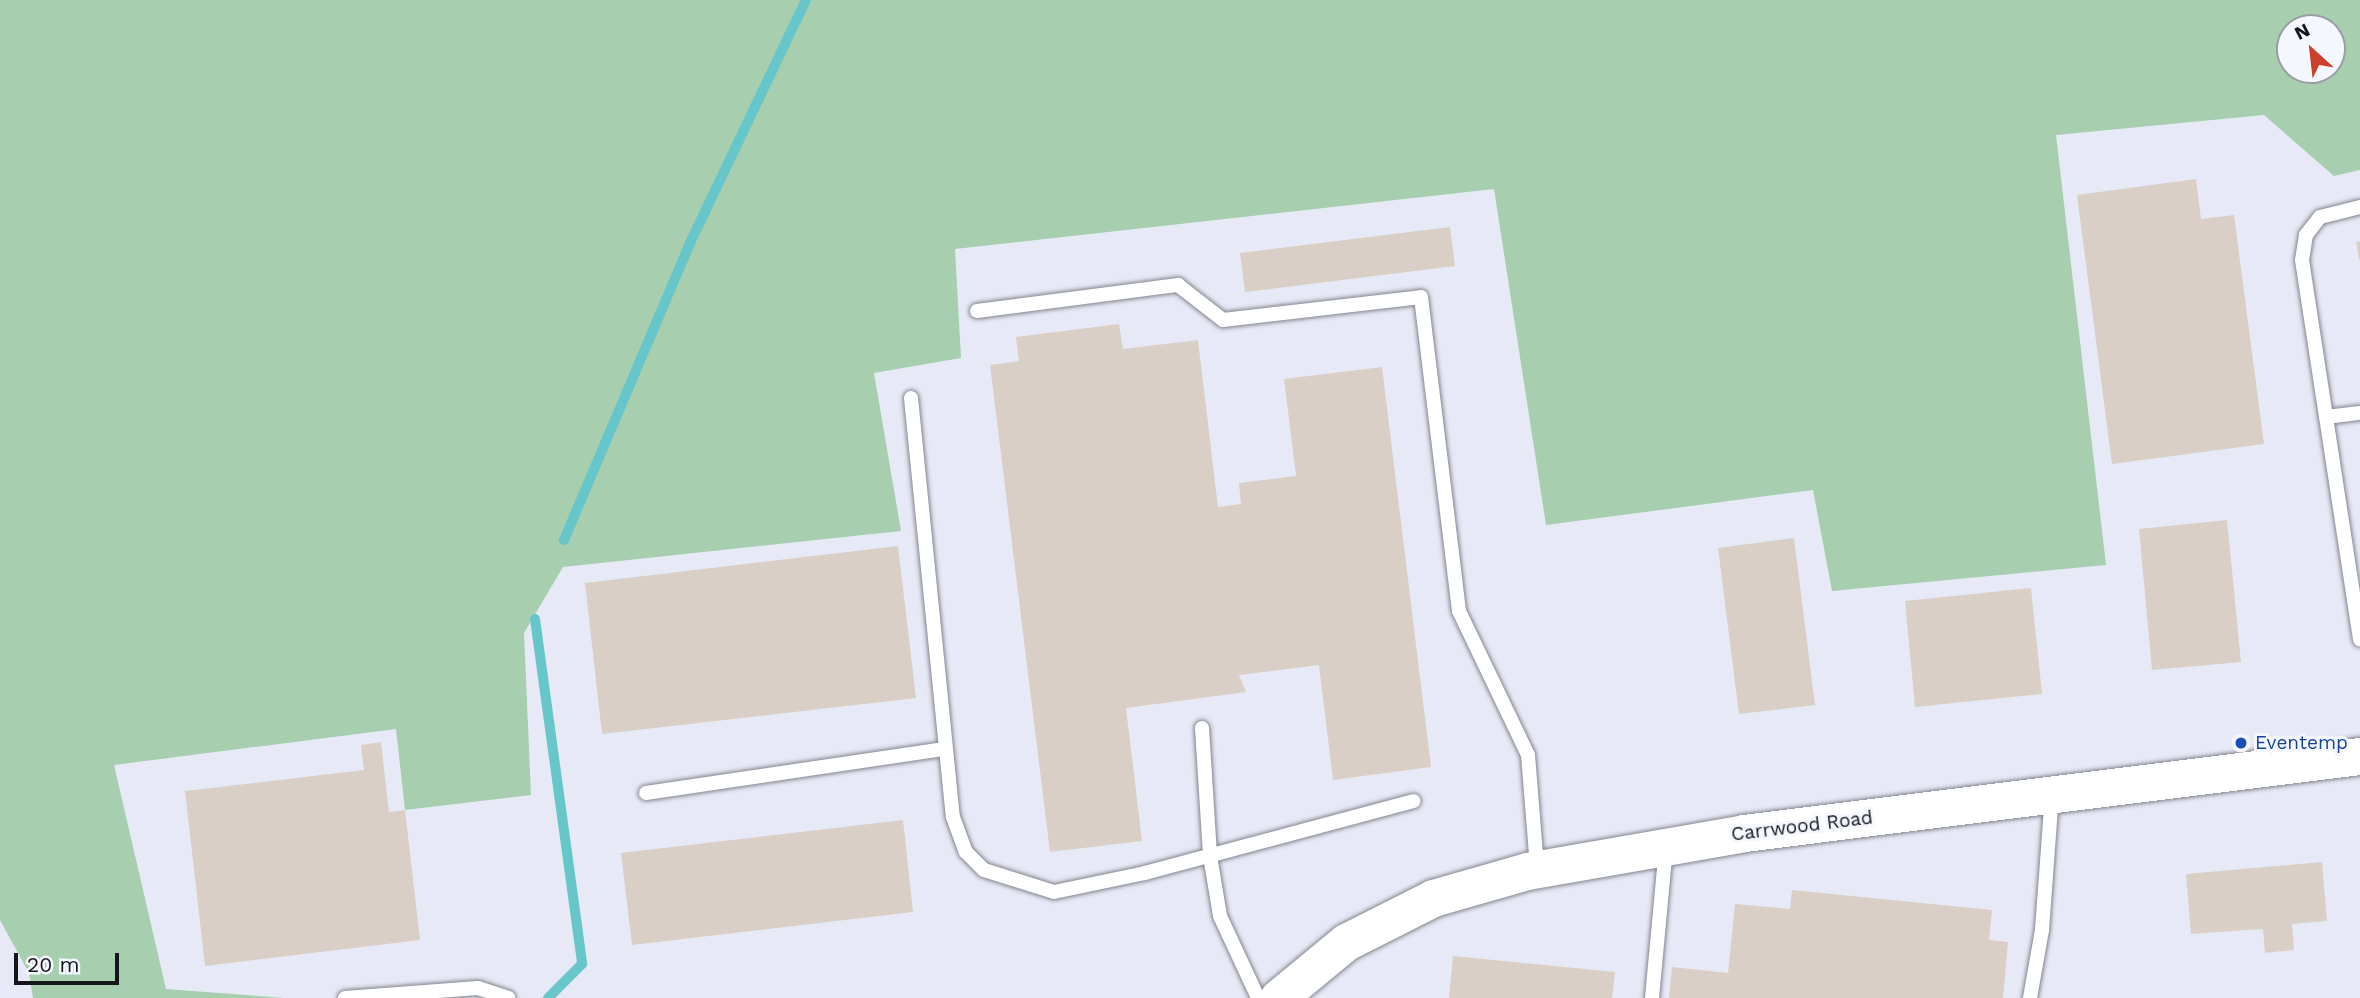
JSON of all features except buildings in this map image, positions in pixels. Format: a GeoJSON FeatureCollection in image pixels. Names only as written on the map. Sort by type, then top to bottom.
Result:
{"type":"FeatureCollection","features":[{"type":"Feature","properties":{"kind":"street","name":"Carrwood Road"},"geometry":{"type":"LineString","coordinates":[[1278,998],[1346,942],[1433,898],[1538,870],[1666,847],[2052,794],[2360,756]]}},
{"type":"Feature","properties":{"kind":"lane"},"geometry":{"type":"LineString","coordinates":[[2360,207],[2320,217],[2306,235],[2302,260],[2360,640]]}},
{"type":"Feature","properties":{"kind":"lane"},"geometry":{"type":"LineString","coordinates":[[977,311],[1178,285],[1223,320],[1421,297],[1459,611],[1528,755],[1538,870]]}},
{"type":"Feature","properties":{"kind":"lane"},"geometry":{"type":"LineString","coordinates":[[911,398],[943,748],[953,817],[966,852],[984,870],[1054,892],[1210,856],[1413,801]]}},
{"type":"Feature","properties":{"kind":"lane"},"geometry":{"type":"LineString","coordinates":[[2326,417],[2360,413]]}},
{"type":"Feature","properties":{"kind":"lane"},"geometry":{"type":"LineString","coordinates":[[1202,728],[1210,856],[1220,916],[1258,998]]}},
{"type":"Feature","properties":{"kind":"lane"},"geometry":{"type":"LineString","coordinates":[[646,793],[943,748]]}},
{"type":"Feature","properties":{"kind":"lane"},"geometry":{"type":"LineString","coordinates":[[2030,998],[2042,930],[2052,794]]}},
{"type":"Feature","properties":{"kind":"lane"},"geometry":{"type":"LineString","coordinates":[[1652,998],[1666,847]]}},
{"type":"Feature","properties":{"kind":"lane"},"geometry":{"type":"LineString","coordinates":[[345,998],[478,988],[508,998]]}},
{"type":"Feature","properties":{"kind":"green space"},"geometry":{"type":"Polygon","coordinates":[[[0,0],[2360,0],[2360,170],[2334,176],[2264,115],[2056,135],[2106,565],[1832,591],[1813,490],[1546,525],[1494,189],[955,249],[961,358],[874,373],[901,531],[563,567],[524,633],[531,795],[405,810],[396,729],[114,765],[166,989],[284,998],[33,998],[29,973],[0,920],[0,0]]]}},
{"type":"Feature","properties":{"kind":"waterway"},"geometry":{"type":"LineString","coordinates":[[564,540],[690,243],[806,0]]}},
{"type":"Feature","properties":{"kind":"waterway"},"geometry":{"type":"LineString","coordinates":[[535,619],[582,964],[548,998]]}},
{"type":"Feature","properties":{"kind":"place","name":"Eventemp"},"geometry":{"type":"Point","coordinates":[2241,743]}}]}
